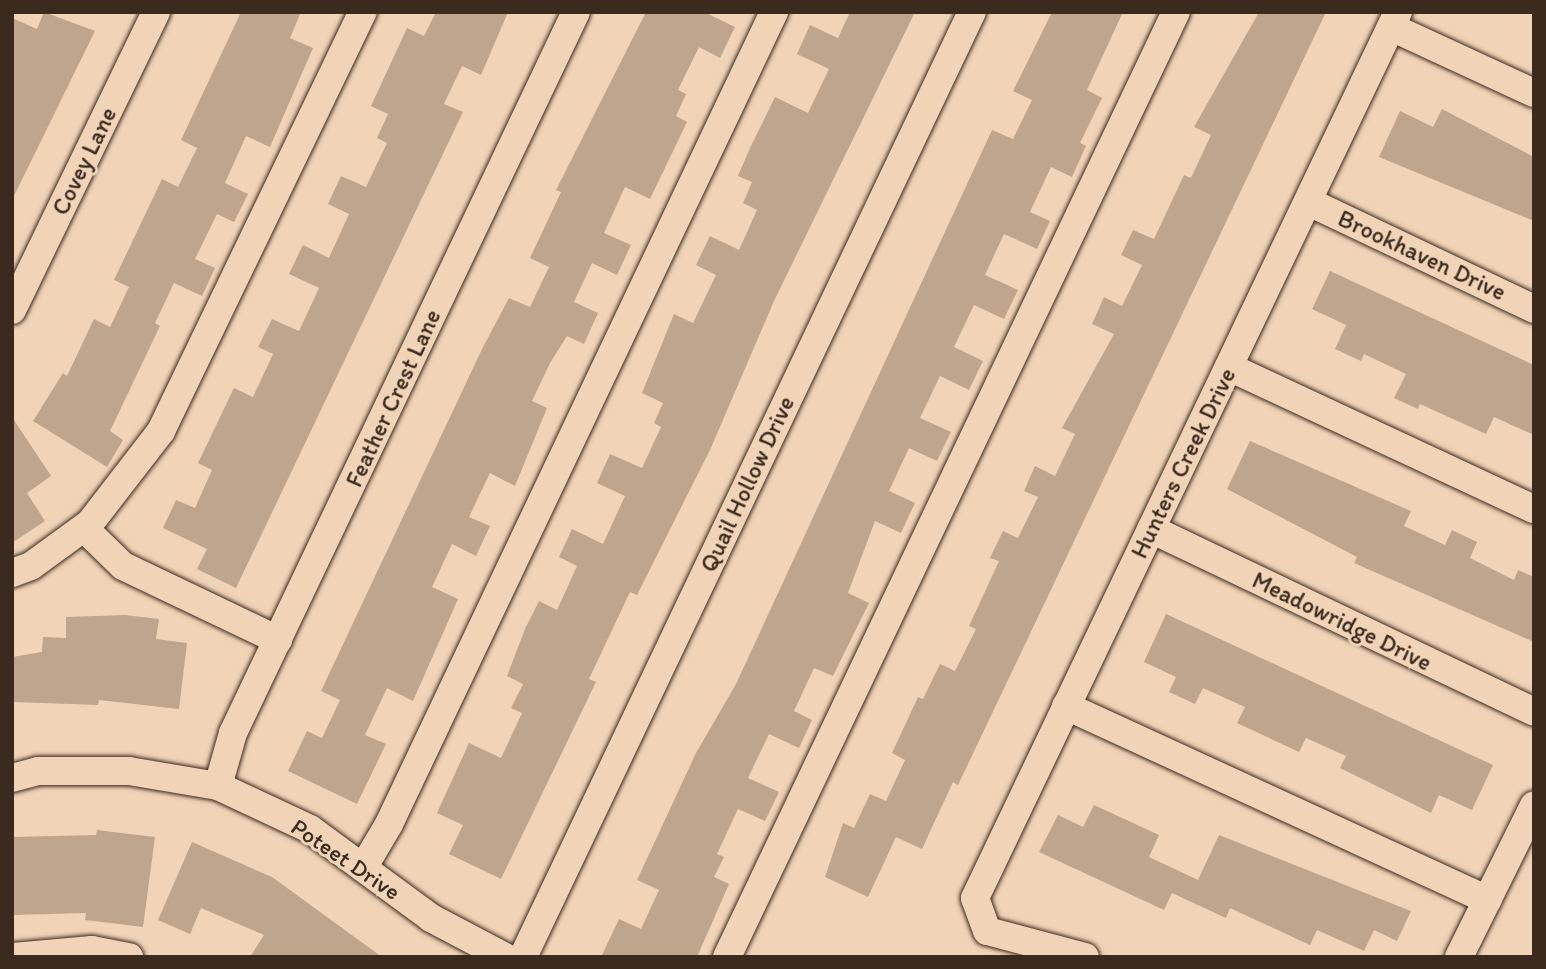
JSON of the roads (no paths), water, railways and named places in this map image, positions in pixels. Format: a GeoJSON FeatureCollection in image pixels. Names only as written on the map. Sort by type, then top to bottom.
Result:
{"type":"FeatureCollection","features":[{"type":"Feature","properties":{"kind":"street","name":"Covey Lane"},"geometry":{"type":"LineString","coordinates":[[12,310],[156,12]]}},
{"type":"Feature","properties":{"kind":"street"},"geometry":{"type":"LineString","coordinates":[[12,573],[31,566],[84,528],[161,431],[363,12]]}},
{"type":"Feature","properties":{"kind":"street","name":"Feather Crest Lane"},"geometry":{"type":"LineString","coordinates":[[218,786],[233,733],[576,12]]}},
{"type":"Feature","properties":{"kind":"street"},"geometry":{"type":"LineString","coordinates":[[363,868],[774,12]]}},
{"type":"Feature","properties":{"kind":"street","name":"Quail Hollow Drive"},"geometry":{"type":"LineString","coordinates":[[523,957],[972,12]]}},
{"type":"Feature","properties":{"kind":"street"},"geometry":{"type":"LineString","coordinates":[[727,957],[1176,12]]}},
{"type":"Feature","properties":{"kind":"street"},"geometry":{"type":"LineString","coordinates":[[1395,19],[1534,93]]}},
{"type":"Feature","properties":{"kind":"street","name":"Hunters Creek Drive"},"geometry":{"type":"LineString","coordinates":[[1085,957],[1000,937],[987,931],[977,915],[975,898],[1395,19]]}},
{"type":"Feature","properties":{"kind":"street","name":"Brookhaven Drive"},"geometry":{"type":"LineString","coordinates":[[1309,202],[1534,309]]}},
{"type":"Feature","properties":{"kind":"street"},"geometry":{"type":"LineString","coordinates":[[1229,367],[1534,509]]}},
{"type":"Feature","properties":{"kind":"street"},"geometry":{"type":"LineString","coordinates":[[84,528],[123,566],[278,640]]}},
{"type":"Feature","properties":{"kind":"street","name":"Meadowridge Drive"},"geometry":{"type":"LineString","coordinates":[[1151,529],[1534,712]]}},
{"type":"Feature","properties":{"kind":"street"},"geometry":{"type":"LineString","coordinates":[[1066,706],[1487,900]]}},
{"type":"Feature","properties":{"kind":"street","name":"Poteet Drive"},"geometry":{"type":"LineString","coordinates":[[12,778],[38,771],[129,771],[218,786],[310,829],[431,918],[505,957]]}},
{"type":"Feature","properties":{"kind":"street"},"geometry":{"type":"LineString","coordinates":[[1459,957],[1534,805]]}},
{"type":"Feature","properties":{"kind":"street"},"geometry":{"type":"LineString","coordinates":[[13,957],[92,950],[129,957]]}}]}
